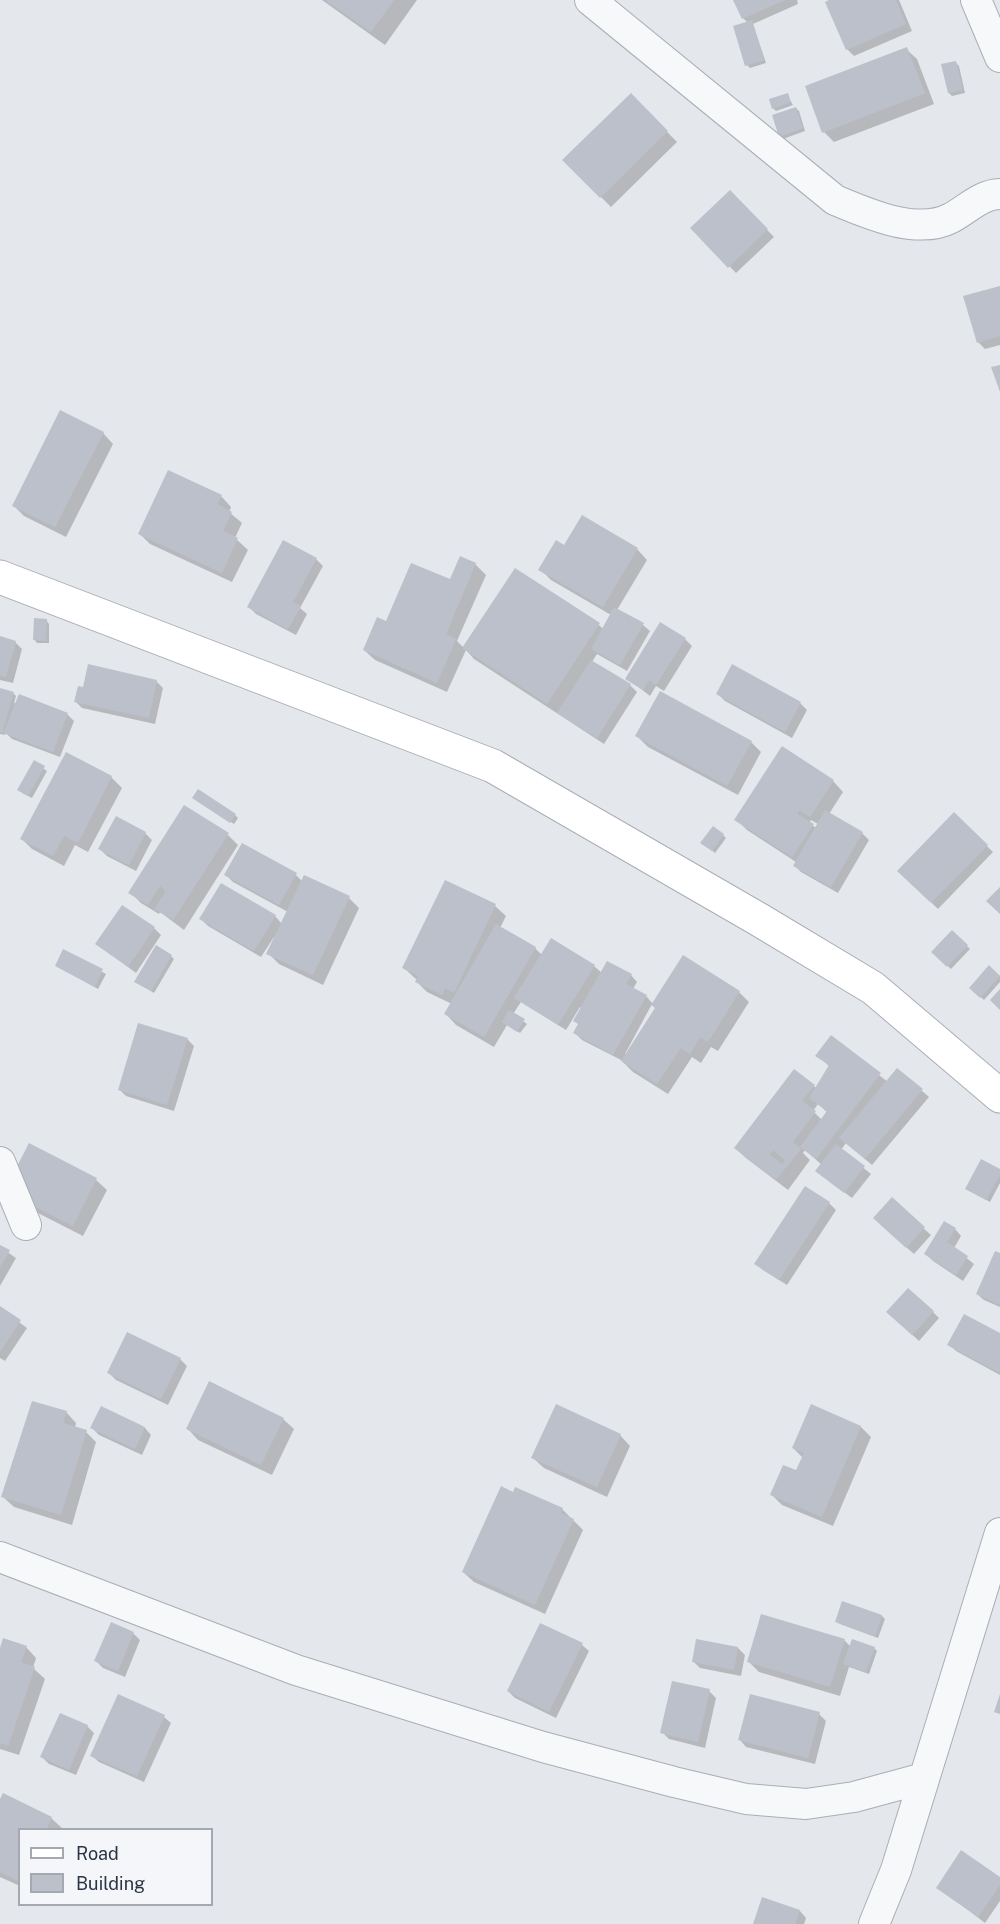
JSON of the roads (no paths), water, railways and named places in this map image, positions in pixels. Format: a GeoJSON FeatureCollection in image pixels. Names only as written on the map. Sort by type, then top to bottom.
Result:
{"type":"FeatureCollection","features":[{"type":"Feature","properties":{"kind":"main road"},"geometry":{"type":"LineString","coordinates":[[0,577],[493,766],[873,987],[1000,1096]]}},
{"type":"Feature","properties":{"kind":"street"},"geometry":{"type":"LineString","coordinates":[[590,0],[835,200],[876,217],[934,225],[949,219],[990,194],[1000,194]]}},
{"type":"Feature","properties":{"kind":"street"},"geometry":{"type":"LineString","coordinates":[[976,0],[1000,57]]}},
{"type":"Feature","properties":{"kind":"street"},"geometry":{"type":"LineString","coordinates":[[0,1162],[26,1225]]}},
{"type":"Feature","properties":{"kind":"street"},"geometry":{"type":"LineString","coordinates":[[874,1924],[896,1870],[1000,1533]]}},
{"type":"Feature","properties":{"kind":"street"},"geometry":{"type":"LineString","coordinates":[[0,1557],[296,1670],[543,1747],[674,1782],[746,1799],[806,1804],[854,1797],[924,1778]]}}]}
